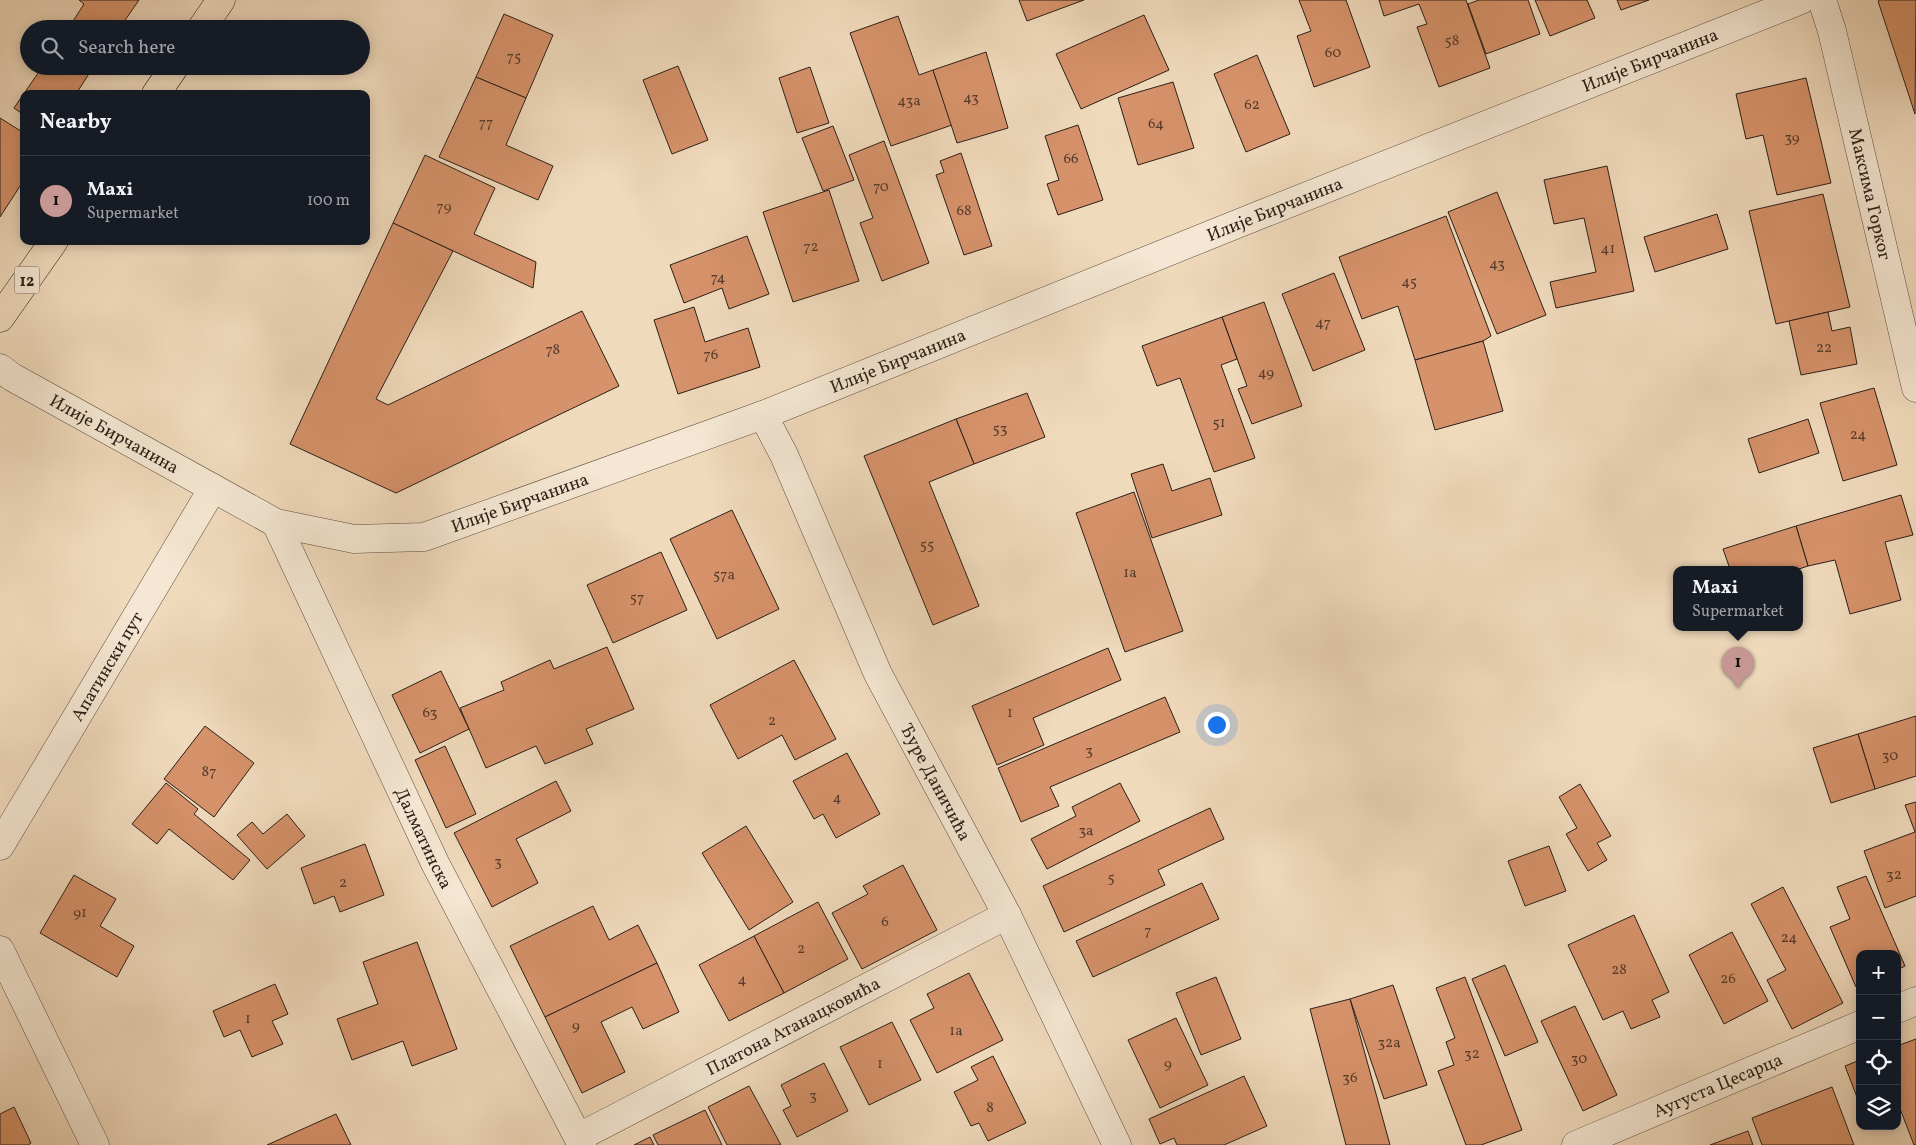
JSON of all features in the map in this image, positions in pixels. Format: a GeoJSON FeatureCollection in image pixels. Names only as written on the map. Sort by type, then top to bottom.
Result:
{"type":"FeatureCollection","features":[{"type":"Feature","properties":{"kind":"main road"},"geometry":{"type":"LineString","coordinates":[[208,20],[222,0]]}},
{"type":"Feature","properties":{"kind":"main road"},"geometry":{"type":"LineString","coordinates":[[159,90],[169,75]]}},
{"type":"Feature","properties":{"kind":"main road","name":"12"},"geometry":{"type":"LineString","coordinates":[[0,318],[51,245]]}},
{"type":"Feature","properties":{"kind":"street","name":"Илије Бирчанина"},"geometry":{"type":"LineString","coordinates":[[0,368],[12,377],[276,524],[354,539],[424,537],[763,415],[1801,0]]}},
{"type":"Feature","properties":{"kind":"street","name":"Максима Горког"},"geometry":{"type":"LineString","coordinates":[[1822,0],[1832,31],[1916,388]]}},
{"type":"Feature","properties":{"kind":"street","name":"Ђуре Даничића"},"geometry":{"type":"LineString","coordinates":[[763,415],[784,455],[878,674],[1007,915],[1118,1145]]}},
{"type":"Feature","properties":{"kind":"street","name":"Апатински пут"},"geometry":{"type":"LineString","coordinates":[[0,846],[214,488]]}},
{"type":"Feature","properties":{"kind":"street","name":"Далматинска"},"geometry":{"type":"LineString","coordinates":[[276,524],[435,863],[580,1141]]}},
{"type":"Feature","properties":{"kind":"street","name":"Платона Атанацковића"},"geometry":{"type":"LineString","coordinates":[[580,1141],[1007,915]]}},
{"type":"Feature","properties":{"kind":"street"},"geometry":{"type":"LineString","coordinates":[[0,950],[95,1145]]}},
{"type":"Feature","properties":{"kind":"street"},"geometry":{"type":"LineString","coordinates":[[1901,1007],[1916,1001]]}},
{"type":"Feature","properties":{"kind":"street","name":"Аугуста Цесарца"},"geometry":{"type":"LineString","coordinates":[[1576,1145],[1856,1027]]}},
{"type":"Feature","properties":{"kind":"building"},"geometry":{"type":"Polygon","coordinates":[[[79,0],[139,0],[125,20],[74,20],[84,4],[79,0]]]}},
{"type":"Feature","properties":{"kind":"building"},"geometry":{"type":"Polygon","coordinates":[[[1019,0],[1084,0],[1027,21],[1019,0]]]}},
{"type":"Feature","properties":{"kind":"building"},"geometry":{"type":"Polygon","coordinates":[[[1299,0],[1346,0],[1370,67],[1314,87],[1297,36],[1311,31],[1299,0]]]}},
{"type":"Feature","properties":{"kind":"building"},"geometry":{"type":"Polygon","coordinates":[[[1379,0],[1466,0],[1490,68],[1439,87],[1417,27],[1427,24],[1419,4],[1384,16],[1379,0]]]}},
{"type":"Feature","properties":{"kind":"building"},"geometry":{"type":"Polygon","coordinates":[[[1479,0],[1528,0],[1540,34],[1486,54],[1468,4],[1479,0]]]}},
{"type":"Feature","properties":{"kind":"building"},"geometry":{"type":"Polygon","coordinates":[[[1535,0],[1587,0],[1595,18],[1550,36],[1535,0]]]}},
{"type":"Feature","properties":{"kind":"building"},"geometry":{"type":"Polygon","coordinates":[[[1617,0],[1649,0],[1621,10],[1617,0]]]}},
{"type":"Feature","properties":{"kind":"building"},"geometry":{"type":"Polygon","coordinates":[[[1916,0],[1915,114],[1878,1],[1916,0]]]}},
{"type":"Feature","properties":{"kind":"building"},"geometry":{"type":"Polygon","coordinates":[[[504,14],[553,35],[526,98],[476,77],[504,14]]]}},
{"type":"Feature","properties":{"kind":"building"},"geometry":{"type":"Polygon","coordinates":[[[1144,15],[1169,70],[1081,109],[1056,54],[1144,15]]]}},
{"type":"Feature","properties":{"kind":"building"},"geometry":{"type":"Polygon","coordinates":[[[898,16],[919,75],[933,70],[952,125],[891,146],[850,33],[898,16]]]}},
{"type":"Feature","properties":{"kind":"building"},"geometry":{"type":"Polygon","coordinates":[[[986,52],[1008,128],[957,143],[933,70],[986,52]]]}},
{"type":"Feature","properties":{"kind":"building"},"geometry":{"type":"Polygon","coordinates":[[[1257,55],[1290,134],[1246,152],[1214,74],[1257,55]]]}},
{"type":"Feature","properties":{"kind":"building"},"geometry":{"type":"Polygon","coordinates":[[[678,66],[708,140],[672,154],[643,80],[678,66]]]}},
{"type":"Feature","properties":{"kind":"building"},"geometry":{"type":"Polygon","coordinates":[[[810,67],[829,123],[797,133],[779,78],[810,67]]]}},
{"type":"Feature","properties":{"kind":"building"},"geometry":{"type":"Polygon","coordinates":[[[37,75],[88,75],[79,90],[26,90],[37,75]]]}},
{"type":"Feature","properties":{"kind":"building"},"geometry":{"type":"Polygon","coordinates":[[[476,77],[526,98],[506,145],[553,166],[538,200],[439,157],[476,77]]]}},
{"type":"Feature","properties":{"kind":"building"},"geometry":{"type":"Polygon","coordinates":[[[1806,78],[1831,183],[1777,195],[1763,135],[1746,139],[1736,94],[1806,78]]]}},
{"type":"Feature","properties":{"kind":"building"},"geometry":{"type":"Polygon","coordinates":[[[1173,82],[1194,148],[1138,165],[1118,98],[1173,82]]]}},
{"type":"Feature","properties":{"kind":"building"},"geometry":{"type":"Polygon","coordinates":[[[20,99],[20,112],[14,108],[20,99]]]}},
{"type":"Feature","properties":{"kind":"building"},"geometry":{"type":"Polygon","coordinates":[[[0,118],[20,130],[20,186],[0,217],[0,118]]]}},
{"type":"Feature","properties":{"kind":"building"},"geometry":{"type":"Polygon","coordinates":[[[1078,125],[1103,200],[1058,215],[1047,184],[1059,180],[1045,136],[1078,125]]]}},
{"type":"Feature","properties":{"kind":"building"},"geometry":{"type":"Polygon","coordinates":[[[833,126],[854,180],[823,191],[802,138],[833,126]]]}},
{"type":"Feature","properties":{"kind":"building"},"geometry":{"type":"Polygon","coordinates":[[[884,141],[929,263],[882,281],[860,223],[873,218],[849,155],[884,141]]]}},
{"type":"Feature","properties":{"kind":"building"},"geometry":{"type":"Polygon","coordinates":[[[961,153],[992,246],[964,255],[936,175],[944,172],[940,161],[961,153]]]}},
{"type":"Feature","properties":{"kind":"building"},"geometry":{"type":"Polygon","coordinates":[[[425,155],[495,188],[474,234],[536,262],[533,288],[393,223],[425,155]]]}},
{"type":"Feature","properties":{"kind":"building"},"geometry":{"type":"Polygon","coordinates":[[[1607,166],[1634,291],[1556,308],[1550,282],[1596,272],[1584,218],[1554,224],[1544,180],[1607,166]]]}},
{"type":"Feature","properties":{"kind":"building"},"geometry":{"type":"Polygon","coordinates":[[[829,190],[859,281],[793,302],[763,212],[829,190]]]}},
{"type":"Feature","properties":{"kind":"building"},"geometry":{"type":"Polygon","coordinates":[[[1497,192],[1546,315],[1497,334],[1448,212],[1497,192]]]}},
{"type":"Feature","properties":{"kind":"building"},"geometry":{"type":"Polygon","coordinates":[[[1823,194],[1850,307],[1776,324],[1749,211],[1823,194]]]}},
{"type":"Feature","properties":{"kind":"building"},"geometry":{"type":"Polygon","coordinates":[[[1717,214],[1728,249],[1655,272],[1644,237],[1717,214]]]}},
{"type":"Feature","properties":{"kind":"building"},"geometry":{"type":"Polygon","coordinates":[[[1446,216],[1491,336],[1483,341],[1415,360],[1398,306],[1362,319],[1339,257],[1446,216]]]}},
{"type":"Feature","properties":{"kind":"building"},"geometry":{"type":"Polygon","coordinates":[[[393,223],[453,251],[376,399],[388,405],[582,311],[619,386],[396,493],[290,444],[393,223]]]}},
{"type":"Feature","properties":{"kind":"building"},"geometry":{"type":"Polygon","coordinates":[[[747,236],[769,294],[729,309],[722,288],[684,303],[670,265],[747,236]]]}},
{"type":"Feature","properties":{"kind":"building"},"geometry":{"type":"Polygon","coordinates":[[[1334,273],[1365,350],[1313,371],[1282,294],[1334,273]]]}},
{"type":"Feature","properties":{"kind":"building"},"geometry":{"type":"Polygon","coordinates":[[[1264,302],[1302,406],[1252,424],[1238,389],[1247,386],[1222,317],[1264,302]]]}},
{"type":"Feature","properties":{"kind":"building"},"geometry":{"type":"Polygon","coordinates":[[[694,307],[705,342],[748,328],[760,367],[678,394],[654,320],[694,307]]]}},
{"type":"Feature","properties":{"kind":"building"},"geometry":{"type":"Polygon","coordinates":[[[1828,312],[1832,331],[1850,327],[1857,364],[1801,375],[1789,321],[1828,312]]]}},
{"type":"Feature","properties":{"kind":"building"},"geometry":{"type":"Polygon","coordinates":[[[1222,317],[1237,359],[1221,365],[1255,458],[1214,472],[1180,378],[1157,386],[1142,346],[1222,317]]]}},
{"type":"Feature","properties":{"kind":"building"},"geometry":{"type":"Polygon","coordinates":[[[1483,341],[1503,411],[1435,430],[1415,360],[1483,341]]]}},
{"type":"Feature","properties":{"kind":"building"},"geometry":{"type":"Polygon","coordinates":[[[1874,388],[1897,465],[1843,481],[1820,403],[1874,388]]]}},
{"type":"Feature","properties":{"kind":"building"},"geometry":{"type":"Polygon","coordinates":[[[1027,393],[1045,437],[974,464],[956,419],[1027,393]]]}},
{"type":"Feature","properties":{"kind":"building"},"geometry":{"type":"Polygon","coordinates":[[[956,419],[974,464],[929,482],[979,606],[933,625],[864,456],[956,419]]]}},
{"type":"Feature","properties":{"kind":"building"},"geometry":{"type":"Polygon","coordinates":[[[1808,419],[1819,453],[1759,473],[1748,439],[1808,419]]]}},
{"type":"Feature","properties":{"kind":"building"},"geometry":{"type":"Polygon","coordinates":[[[1163,464],[1172,491],[1210,478],[1222,515],[1152,538],[1131,474],[1163,464]]]}},
{"type":"Feature","properties":{"kind":"building"},"geometry":{"type":"Polygon","coordinates":[[[1134,492],[1183,631],[1125,652],[1076,513],[1134,492]]]}},
{"type":"Feature","properties":{"kind":"building"},"geometry":{"type":"Polygon","coordinates":[[[1901,495],[1913,535],[1885,542],[1901,600],[1850,614],[1835,560],[1808,566],[1796,526],[1901,495]]]}},
{"type":"Feature","properties":{"kind":"building"},"geometry":{"type":"Polygon","coordinates":[[[732,510],[779,609],[717,639],[670,539],[732,510]]]}},
{"type":"Feature","properties":{"kind":"building"},"geometry":{"type":"Polygon","coordinates":[[[1796,526],[1808,566],[1803,568],[1803,566],[1729,566],[1723,549],[1796,526]]]}},
{"type":"Feature","properties":{"kind":"building"},"geometry":{"type":"Polygon","coordinates":[[[661,552],[687,610],[613,643],[587,585],[661,552]]]}},
{"type":"Feature","properties":{"kind":"building"},"geometry":{"type":"Polygon","coordinates":[[[607,647],[634,709],[586,729],[593,744],[545,764],[536,746],[486,768],[460,708],[504,690],[501,682],[550,660],[554,669],[607,647]]]}},
{"type":"Feature","properties":{"kind":"building"},"geometry":{"type":"Polygon","coordinates":[[[1108,648],[1121,680],[1033,718],[1044,745],[997,765],[972,706],[1108,648]]]}},
{"type":"Feature","properties":{"kind":"building"},"geometry":{"type":"Polygon","coordinates":[[[794,660],[836,739],[795,760],[782,735],[738,759],[710,705],[794,660]]]}},
{"type":"Feature","properties":{"kind":"building"},"geometry":{"type":"Polygon","coordinates":[[[441,671],[469,729],[420,753],[392,695],[441,671]]]}},
{"type":"Feature","properties":{"kind":"building"},"geometry":{"type":"Polygon","coordinates":[[[1165,697],[1180,732],[1050,787],[1059,806],[1021,822],[998,768],[1165,697]]]}},
{"type":"Feature","properties":{"kind":"building"},"geometry":{"type":"Polygon","coordinates":[[[1916,716],[1916,776],[1875,789],[1858,734],[1916,716]]]}},
{"type":"Feature","properties":{"kind":"building"},"geometry":{"type":"Polygon","coordinates":[[[205,726],[254,763],[214,817],[164,779],[205,726]]]}},
{"type":"Feature","properties":{"kind":"building"},"geometry":{"type":"Polygon","coordinates":[[[1858,734],[1875,789],[1831,803],[1813,748],[1858,734]]]}},
{"type":"Feature","properties":{"kind":"building"},"geometry":{"type":"Polygon","coordinates":[[[445,746],[476,814],[446,828],[415,760],[445,746]]]}},
{"type":"Feature","properties":{"kind":"building"},"geometry":{"type":"Polygon","coordinates":[[[847,753],[880,814],[836,838],[823,814],[814,819],[793,781],[847,753]]]}},
{"type":"Feature","properties":{"kind":"building"},"geometry":{"type":"Polygon","coordinates":[[[556,781],[571,811],[516,839],[538,883],[492,907],[454,833],[556,781]]]}},
{"type":"Feature","properties":{"kind":"building"},"geometry":{"type":"Polygon","coordinates":[[[166,783],[198,809],[194,814],[250,860],[233,880],[169,829],[157,844],[132,824],[166,783]]]}},
{"type":"Feature","properties":{"kind":"building"},"geometry":{"type":"Polygon","coordinates":[[[1120,783],[1140,821],[1047,869],[1031,839],[1076,816],[1072,807],[1120,783]]]}},
{"type":"Feature","properties":{"kind":"building"},"geometry":{"type":"Polygon","coordinates":[[[1580,784],[1611,836],[1597,843],[1607,860],[1588,871],[1566,834],[1577,828],[1559,797],[1580,784]]]}},
{"type":"Feature","properties":{"kind":"building"},"geometry":{"type":"Polygon","coordinates":[[[1916,802],[1916,896],[1885,908],[1864,851],[1915,832],[1905,805],[1916,802]]]}},
{"type":"Feature","properties":{"kind":"building"},"geometry":{"type":"Polygon","coordinates":[[[1210,808],[1224,839],[1158,870],[1165,885],[1064,932],[1043,886],[1210,808]]]}},
{"type":"Feature","properties":{"kind":"building"},"geometry":{"type":"Polygon","coordinates":[[[287,814],[305,836],[267,869],[237,835],[252,822],[263,834],[287,814]]]}},
{"type":"Feature","properties":{"kind":"building"},"geometry":{"type":"Polygon","coordinates":[[[746,826],[793,902],[749,930],[702,853],[746,826]]]}},
{"type":"Feature","properties":{"kind":"building"},"geometry":{"type":"Polygon","coordinates":[[[365,844],[384,895],[340,912],[334,896],[314,904],[301,868],[365,844]]]}},
{"type":"Feature","properties":{"kind":"building"},"geometry":{"type":"Polygon","coordinates":[[[1549,846],[1566,891],[1525,906],[1508,861],[1549,846]]]}},
{"type":"Feature","properties":{"kind":"building"},"geometry":{"type":"Polygon","coordinates":[[[903,865],[937,930],[862,969],[832,913],[868,894],[863,886],[903,865]]]}},
{"type":"Feature","properties":{"kind":"building"},"geometry":{"type":"Polygon","coordinates":[[[74,875],[116,899],[100,926],[134,946],[117,977],[40,933],[74,875]]]}},
{"type":"Feature","properties":{"kind":"building"},"geometry":{"type":"Polygon","coordinates":[[[1866,876],[1898,950],[1856,950],[1856,987],[1830,927],[1850,919],[1837,887],[1866,876]]]}},
{"type":"Feature","properties":{"kind":"building"},"geometry":{"type":"Polygon","coordinates":[[[1202,883],[1219,919],[1093,977],[1076,941],[1202,883]]]}},
{"type":"Feature","properties":{"kind":"building"},"geometry":{"type":"Polygon","coordinates":[[[1783,887],[1843,1003],[1792,1029],[1767,980],[1786,970],[1751,904],[1783,887]]]}},
{"type":"Feature","properties":{"kind":"building"},"geometry":{"type":"Polygon","coordinates":[[[818,902],[848,959],[784,993],[754,936],[818,902]]]}},
{"type":"Feature","properties":{"kind":"building"},"geometry":{"type":"Polygon","coordinates":[[[593,906],[609,940],[638,925],[657,963],[545,1017],[510,946],[593,906]]]}},
{"type":"Feature","properties":{"kind":"building"},"geometry":{"type":"Polygon","coordinates":[[[1634,915],[1669,992],[1652,1000],[1660,1017],[1631,1029],[1623,1011],[1603,1020],[1568,945],[1634,915]]]}},
{"type":"Feature","properties":{"kind":"building"},"geometry":{"type":"Polygon","coordinates":[[[1732,932],[1768,1001],[1724,1024],[1689,955],[1732,932]]]}},
{"type":"Feature","properties":{"kind":"building"},"geometry":{"type":"Polygon","coordinates":[[[754,936],[784,993],[729,1021],[699,965],[754,936]]]}},
{"type":"Feature","properties":{"kind":"building"},"geometry":{"type":"Polygon","coordinates":[[[417,942],[457,1049],[412,1066],[403,1041],[352,1060],[337,1019],[378,1004],[363,962],[417,942]]]}},
{"type":"Feature","properties":{"kind":"building"},"geometry":{"type":"Polygon","coordinates":[[[1901,957],[1905,966],[1901,968],[1901,957]]]}},
{"type":"Feature","properties":{"kind":"building"},"geometry":{"type":"Polygon","coordinates":[[[657,963],[679,1012],[643,1029],[632,1007],[601,1022],[625,1072],[582,1093],[545,1017],[657,963]]]}},
{"type":"Feature","properties":{"kind":"building"},"geometry":{"type":"Polygon","coordinates":[[[1505,965],[1538,1042],[1505,1056],[1472,979],[1505,965]]]}},
{"type":"Feature","properties":{"kind":"building"},"geometry":{"type":"Polygon","coordinates":[[[969,973],[1003,1040],[937,1073],[910,1020],[934,1008],[927,994],[969,973]]]}},
{"type":"Feature","properties":{"kind":"building"},"geometry":{"type":"Polygon","coordinates":[[[1216,977],[1241,1039],[1201,1055],[1176,993],[1216,977]]]}},
{"type":"Feature","properties":{"kind":"building"},"geometry":{"type":"Polygon","coordinates":[[[1465,977],[1522,1130],[1481,1145],[1466,1145],[1438,1071],[1454,1065],[1446,1042],[1455,1038],[1436,988],[1465,977]]]}},
{"type":"Feature","properties":{"kind":"building"},"geometry":{"type":"Polygon","coordinates":[[[275,984],[288,1014],[272,1021],[283,1044],[252,1057],[240,1030],[224,1037],[213,1011],[275,984]]]}},
{"type":"Feature","properties":{"kind":"building"},"geometry":{"type":"Polygon","coordinates":[[[1393,985],[1427,1085],[1384,1099],[1350,999],[1393,985]]]}},
{"type":"Feature","properties":{"kind":"building"},"geometry":{"type":"Polygon","coordinates":[[[1350,999],[1390,1145],[1346,1145],[1310,1009],[1350,999]]]}},
{"type":"Feature","properties":{"kind":"building"},"geometry":{"type":"Polygon","coordinates":[[[1575,1006],[1617,1095],[1583,1111],[1541,1021],[1575,1006]]]}},
{"type":"Feature","properties":{"kind":"building"},"geometry":{"type":"Polygon","coordinates":[[[1176,1018],[1208,1085],[1160,1108],[1128,1040],[1176,1018]]]}},
{"type":"Feature","properties":{"kind":"building"},"geometry":{"type":"Polygon","coordinates":[[[892,1022],[921,1080],[869,1105],[840,1047],[892,1022]]]}},
{"type":"Feature","properties":{"kind":"building"},"geometry":{"type":"Polygon","coordinates":[[[1916,1039],[1916,1145],[1914,1145],[1901,1111],[1901,1045],[1916,1039]]]}},
{"type":"Feature","properties":{"kind":"building"},"geometry":{"type":"Polygon","coordinates":[[[993,1056],[1026,1123],[988,1141],[979,1123],[971,1126],[954,1092],[978,1080],[971,1067],[993,1056]]]}},
{"type":"Feature","properties":{"kind":"building"},"geometry":{"type":"Polygon","coordinates":[[[1856,1062],[1856,1095],[1845,1066],[1856,1062]]]}},
{"type":"Feature","properties":{"kind":"building"},"geometry":{"type":"Polygon","coordinates":[[[824,1063],[848,1111],[797,1137],[783,1110],[791,1106],[781,1085],[824,1063]]]}},
{"type":"Feature","properties":{"kind":"building"},"geometry":{"type":"Polygon","coordinates":[[[1244,1076],[1267,1126],[1224,1145],[1177,1145],[1174,1138],[1160,1144],[1149,1119],[1244,1076]]]}},
{"type":"Feature","properties":{"kind":"building"},"geometry":{"type":"Polygon","coordinates":[[[749,1086],[781,1145],[727,1145],[708,1107],[749,1086]]]}},
{"type":"Feature","properties":{"kind":"building"},"geometry":{"type":"Polygon","coordinates":[[[1832,1087],[1854,1145],[1762,1145],[1752,1118],[1832,1087]]]}},
{"type":"Feature","properties":{"kind":"building"},"geometry":{"type":"Polygon","coordinates":[[[14,1107],[31,1143],[28,1145],[0,1145],[0,1114],[14,1107]]]}},
{"type":"Feature","properties":{"kind":"building"},"geometry":{"type":"Polygon","coordinates":[[[705,1110],[722,1145],[658,1145],[653,1135],[705,1110]]]}},
{"type":"Feature","properties":{"kind":"building"},"geometry":{"type":"Polygon","coordinates":[[[336,1114],[351,1145],[267,1145],[336,1114]]]}},
{"type":"Feature","properties":{"kind":"building"},"geometry":{"type":"Polygon","coordinates":[[[1748,1131],[1753,1145],[1710,1145],[1748,1131]]]}},
{"type":"Feature","properties":{"kind":"building"},"geometry":{"type":"Polygon","coordinates":[[[650,1137],[654,1145],[634,1145],[650,1137]]]}},
{"type":"Feature","properties":{"kind":"place","name":"Maxi"},"geometry":{"type":"Point","coordinates":[1738,688]}}]}
